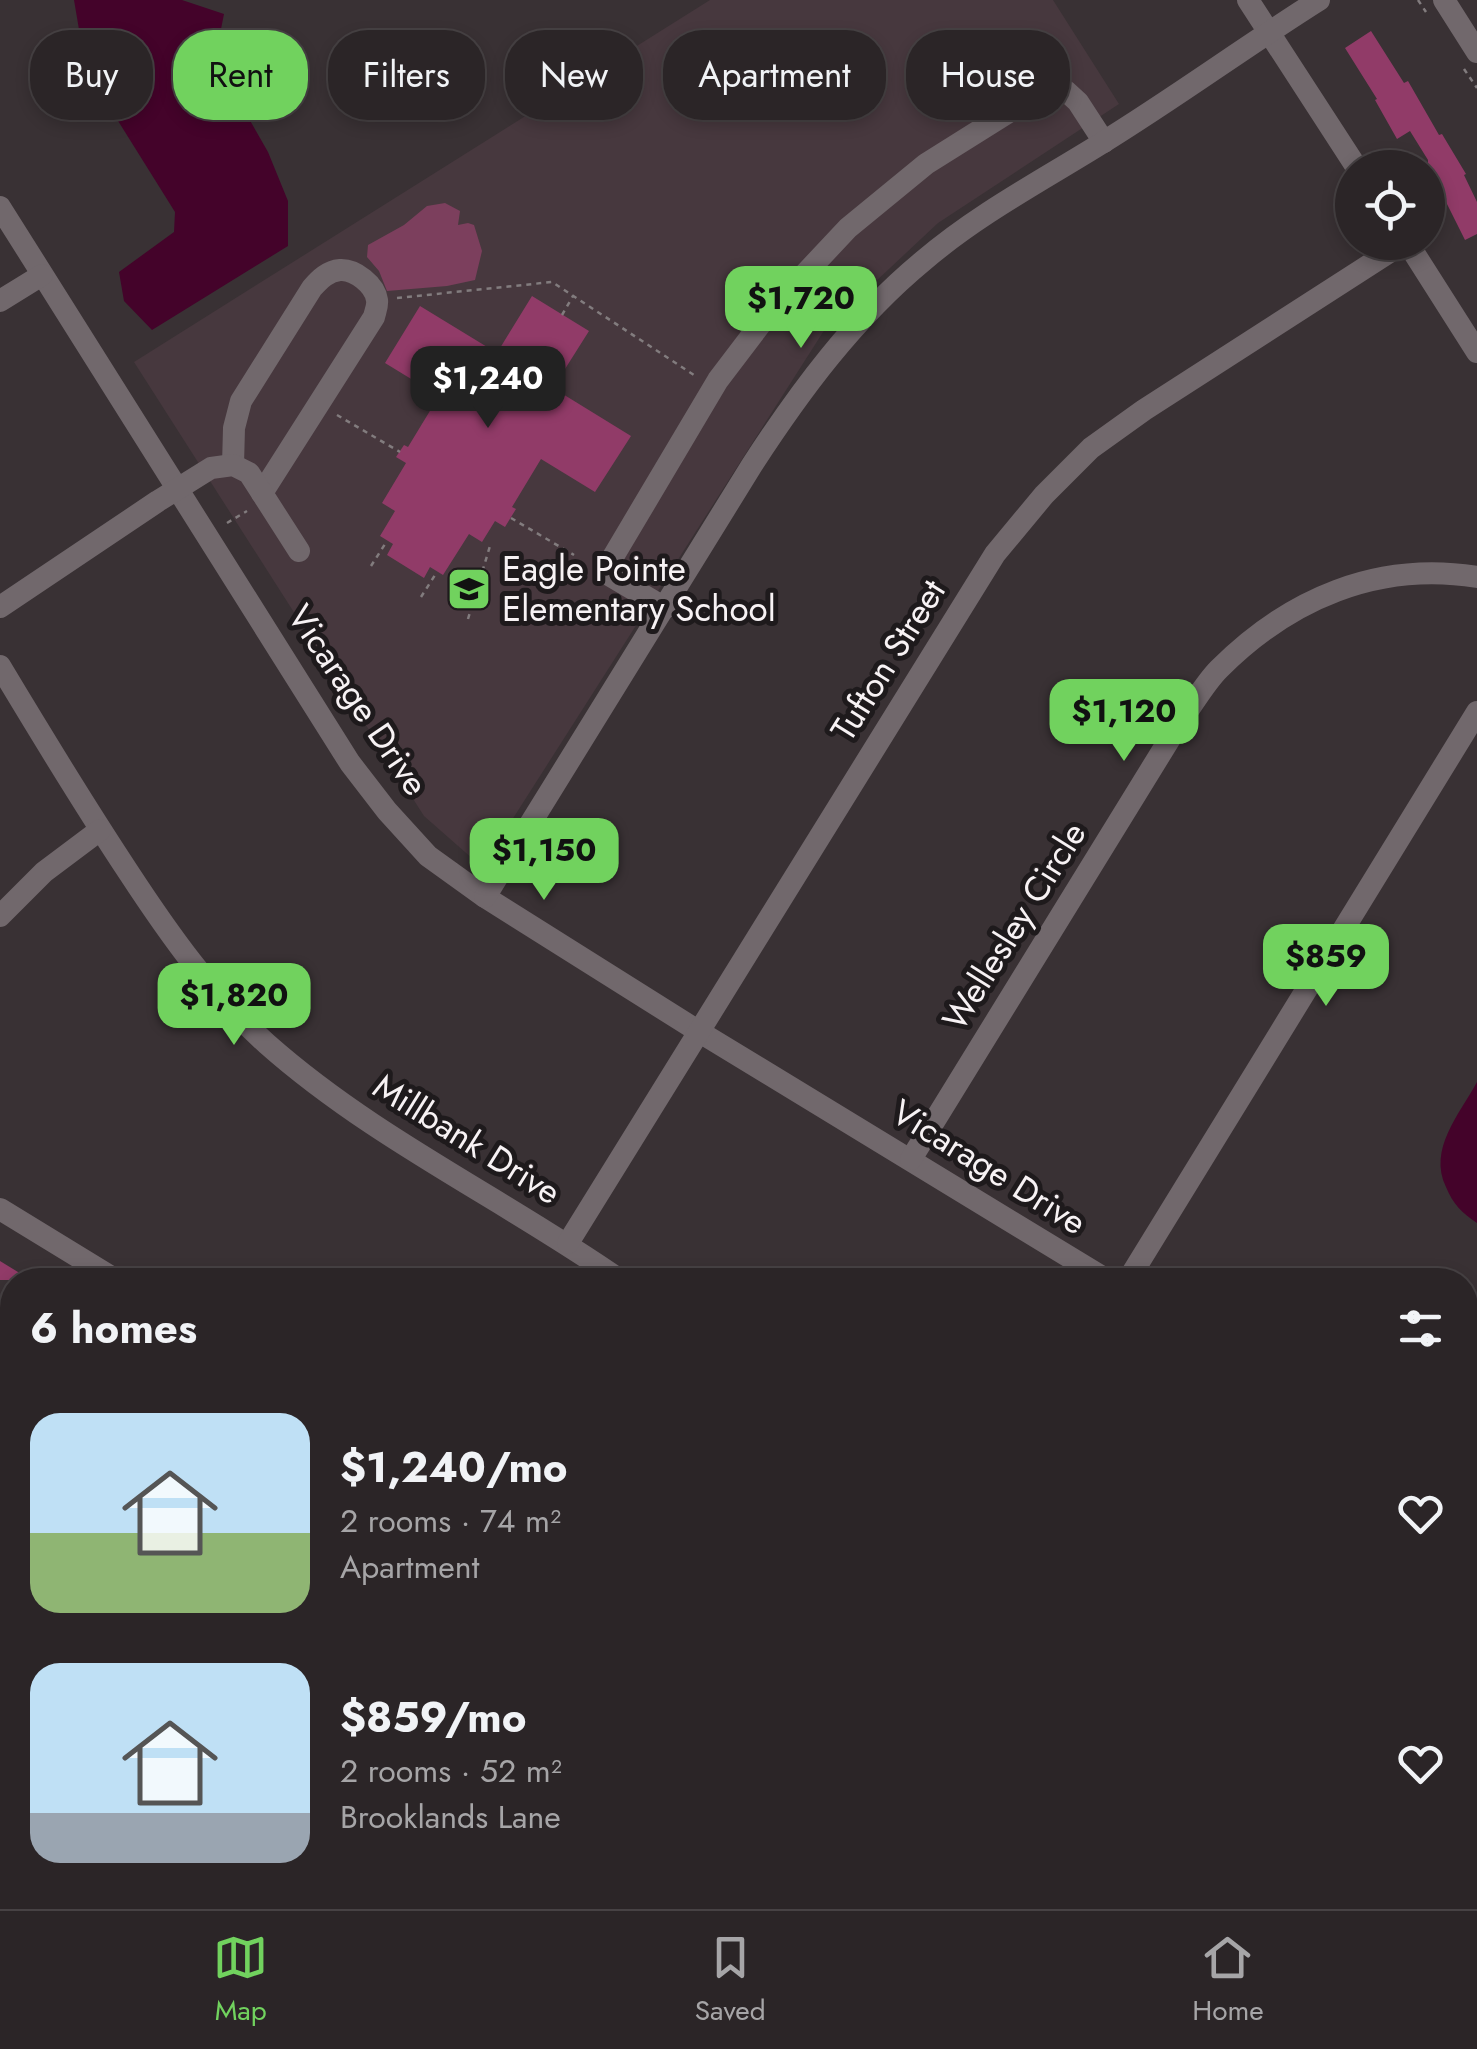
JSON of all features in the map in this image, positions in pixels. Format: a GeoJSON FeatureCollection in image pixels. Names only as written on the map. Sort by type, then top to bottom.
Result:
{"type":"FeatureCollection","features":[{"type":"Feature","properties":{"kind":"street"},"geometry":{"type":"LineString","coordinates":[[1248,0],[1345,150]]}},
{"type":"Feature","properties":{"kind":"street"},"geometry":{"type":"LineString","coordinates":[[485,897],[752,465],[795,399],[858,324],[922,261],[988,212],[1104,142],[1319,0]]}},
{"type":"Feature","properties":{"kind":"street"},"geometry":{"type":"LineString","coordinates":[[1444,0],[1477,52]]}},
{"type":"Feature","properties":{"kind":"street"},"geometry":{"type":"LineString","coordinates":[[664,608],[604,572],[718,380],[772,309],[848,228],[926,164],[1044,90],[1066,92],[1078,102],[1104,142]]}},
{"type":"Feature","properties":{"kind":"street","name":"Vicarage Drive"},"geometry":{"type":"LineString","coordinates":[[0,207],[350,763],[428,856],[485,897],[698,1031],[1088,1268]]}},
{"type":"Feature","properties":{"kind":"street","name":"Tufton Street"},"geometry":{"type":"LineString","coordinates":[[568,1244],[995,554],[1044,494],[1091,448],[1144,410],[1378,260]]}},
{"type":"Feature","properties":{"kind":"street"},"geometry":{"type":"LineString","coordinates":[[1418,260],[1477,352]]}},
{"type":"Feature","properties":{"kind":"street"},"geometry":{"type":"LineString","coordinates":[[233,465],[234,428],[240,402],[312,288],[326,274],[342,269],[368,282],[377,300],[374,317],[257,500]]}},
{"type":"Feature","properties":{"kind":"street"},"geometry":{"type":"LineString","coordinates":[[0,301],[42,274]]}},
{"type":"Feature","properties":{"kind":"street"},"geometry":{"type":"LineString","coordinates":[[0,606],[211,468],[233,465],[249,473],[257,500],[300,551]]}},
{"type":"Feature","properties":{"kind":"street","name":"Wellesley Circle"},"geometry":{"type":"LineString","coordinates":[[911,1159],[1182,719],[1216,672],[1261,631],[1327,593],[1391,574],[1449,572],[1477,576]]}},
{"type":"Feature","properties":{"kind":"street","name":"Millbank Drive"},"geometry":{"type":"LineString","coordinates":[[0,666],[164,928],[210,985],[264,1042],[322,1090],[368,1121],[603,1268]]}},
{"type":"Feature","properties":{"kind":"street"},"geometry":{"type":"LineString","coordinates":[[1135,1268],[1477,712]]}},
{"type":"Feature","properties":{"kind":"street"},"geometry":{"type":"LineString","coordinates":[[0,916],[44,872],[100,830]]}},
{"type":"Feature","properties":{"kind":"street"},"geometry":{"type":"LineString","coordinates":[[0,1208],[97,1268]]}},
{"type":"Feature","properties":{"kind":"path"},"geometry":{"type":"LineString","coordinates":[[386,299],[552,282],[694,375]]}},
{"type":"Feature","properties":{"kind":"path"},"geometry":{"type":"LineString","coordinates":[[562,315],[573,296]]}},
{"type":"Feature","properties":{"kind":"path"},"geometry":{"type":"LineString","coordinates":[[331,411],[400,452]]}},
{"type":"Feature","properties":{"kind":"path"},"geometry":{"type":"LineString","coordinates":[[227,523],[257,500]]}},
{"type":"Feature","properties":{"kind":"path"},"geometry":{"type":"LineString","coordinates":[[511,518],[574,556]]}},
{"type":"Feature","properties":{"kind":"path"},"geometry":{"type":"LineString","coordinates":[[370,566],[387,540]]}},
{"type":"Feature","properties":{"kind":"path"},"geometry":{"type":"LineString","coordinates":[[468,619],[490,546]]}},
{"type":"Feature","properties":{"kind":"path"},"geometry":{"type":"LineString","coordinates":[[421,597],[437,572]]}},
{"type":"Feature","properties":{"kind":"shaded area"},"geometry":{"type":"Polygon","coordinates":[[[74,0],[182,0],[224,14],[221,30],[173,30],[173,120],[250,120],[288,201],[288,246],[152,330],[124,301],[119,272],[174,232],[175,212],[118,120],[153,120],[153,30],[79,30],[74,0]]]}},
{"type":"Feature","properties":{"kind":"shaded area","name":"Eagle Pointe Elementary School"},"geometry":{"type":"Polygon","coordinates":[[[710,0],[1053,0],[1119,104],[938,223],[825,329],[482,867],[424,816],[134,362],[519,120],[643,120],[643,42],[710,0]]]}},
{"type":"Feature","properties":{"kind":"shaded area"},"geometry":{"type":"Polygon","coordinates":[[[445,203],[460,211],[458,225],[474,225],[482,251],[475,280],[387,291],[379,271],[367,257],[368,245],[404,225],[427,206],[445,203]]]}},
{"type":"Feature","properties":{"kind":"shaded area"},"geometry":{"type":"Polygon","coordinates":[[[1477,1082],[1477,1223],[1452,1198],[1441,1173],[1441,1159],[1448,1133],[1477,1082]]]}},
{"type":"Feature","properties":{"kind":"building"},"geometry":{"type":"Polygon","coordinates":[[[1371,31],[1404,83],[1408,81],[1466,174],[1477,202],[1477,234],[1465,240],[1445,200],[1445,150],[1422,150],[1410,131],[1397,139],[1345,48],[1371,31]]]}},
{"type":"Feature","properties":{"kind":"building","name":"Eagle Pointe Elementary School"},"geometry":{"type":"Polygon","coordinates":[[[532,296],[589,331],[553,388],[631,436],[595,492],[541,459],[512,507],[516,509],[505,527],[495,521],[482,542],[469,534],[443,575],[430,567],[424,578],[387,555],[393,544],[380,536],[395,511],[382,503],[406,463],[396,457],[404,445],[408,447],[439,396],[385,363],[420,306],[497,353],[532,296]]]}},
{"type":"Feature","properties":{"kind":"place","name":"Eagle Pointe Elementary School"},"geometry":{"type":"Point","coordinates":[469,589]}}]}
